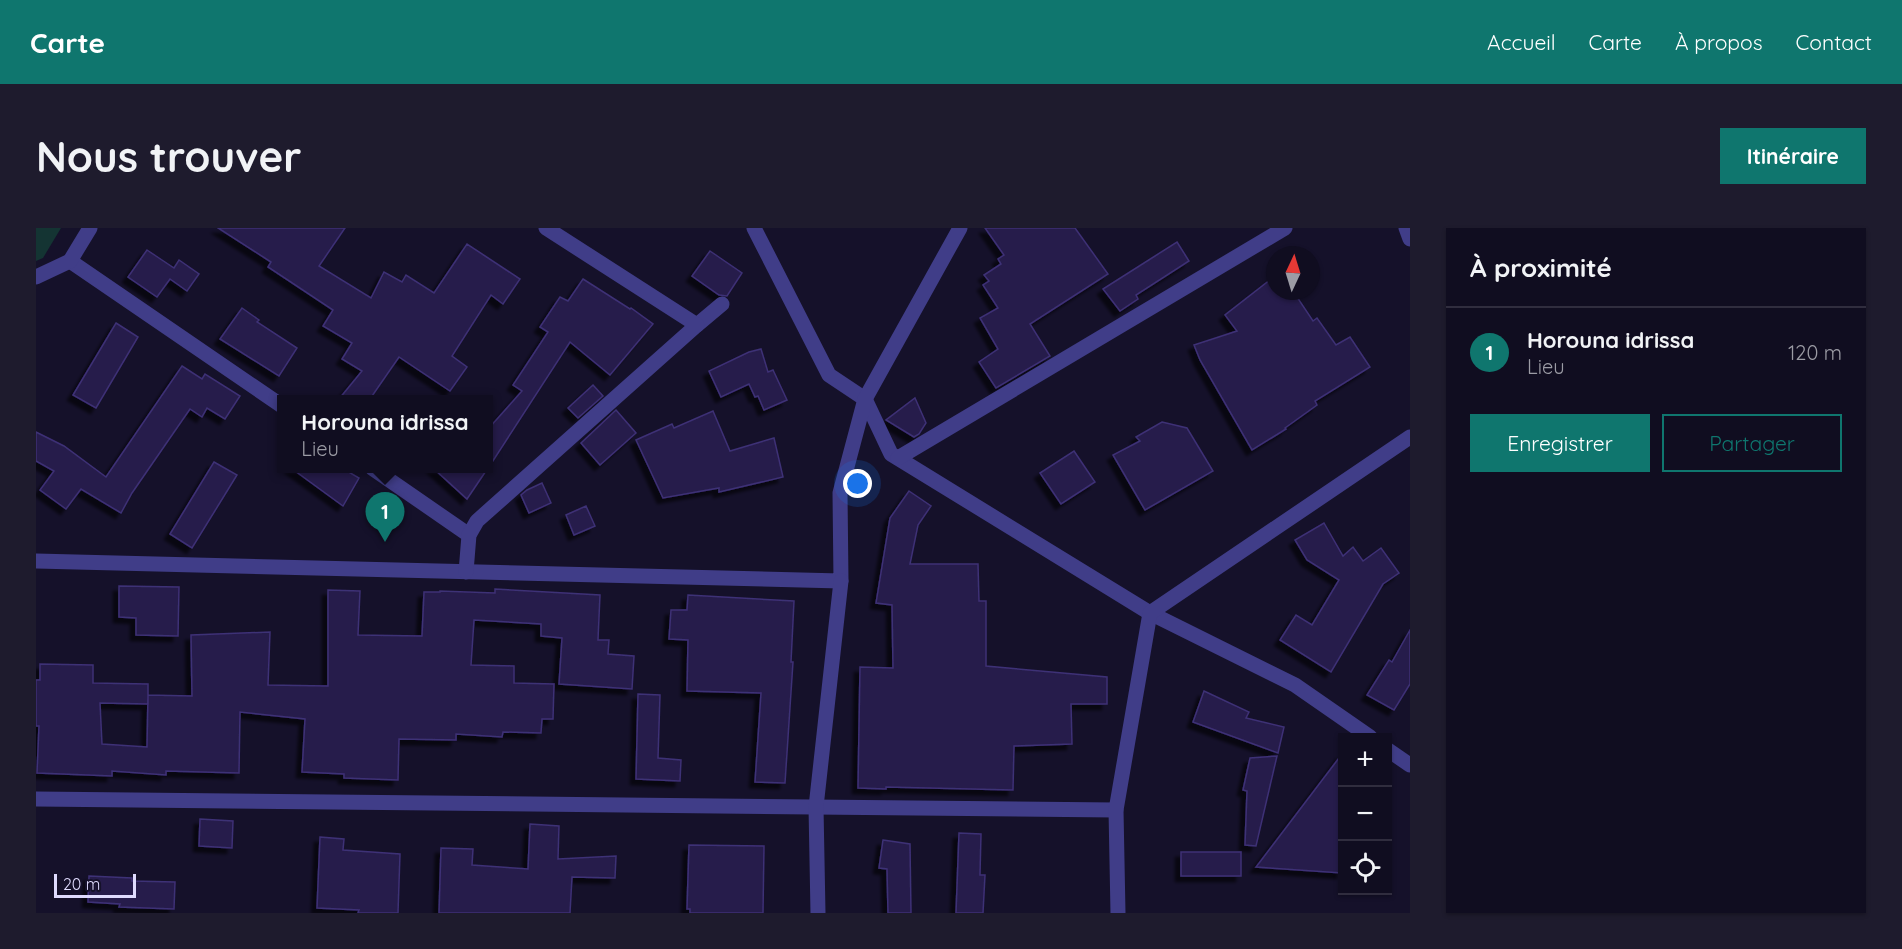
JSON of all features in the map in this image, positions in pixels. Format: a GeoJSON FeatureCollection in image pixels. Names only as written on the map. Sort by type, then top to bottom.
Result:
{"type":"FeatureCollection","features":[{"type":"Feature","properties":{"kind":"street"},"geometry":{"type":"LineString","coordinates":[[36,277],[70,261],[90,228]]}},
{"type":"Feature","properties":{"kind":"street"},"geometry":{"type":"LineString","coordinates":[[546,228],[697,325]]}},
{"type":"Feature","properties":{"kind":"street"},"geometry":{"type":"LineString","coordinates":[[754,228],[829,375],[865,399],[891,454],[1150,614],[1295,685],[1363,733]]}},
{"type":"Feature","properties":{"kind":"street"},"geometry":{"type":"LineString","coordinates":[[818,913],[816,807],[841,581],[840,493],[865,399],[960,228]]}},
{"type":"Feature","properties":{"kind":"street"},"geometry":{"type":"LineString","coordinates":[[898,458],[1285,228]]}},
{"type":"Feature","properties":{"kind":"street"},"geometry":{"type":"LineString","coordinates":[[1406,228],[1410,239]]}},
{"type":"Feature","properties":{"kind":"street"},"geometry":{"type":"LineString","coordinates":[[70,261],[277,403]]}},
{"type":"Feature","properties":{"kind":"street"},"geometry":{"type":"LineString","coordinates":[[466,572],[469,535],[477,521],[722,304]]}},
{"type":"Feature","properties":{"kind":"street"},"geometry":{"type":"LineString","coordinates":[[1118,913],[1116,810],[1150,614],[1410,437]]}},
{"type":"Feature","properties":{"kind":"street"},"geometry":{"type":"LineString","coordinates":[[379,473],[469,535]]}},
{"type":"Feature","properties":{"kind":"street"},"geometry":{"type":"LineString","coordinates":[[36,561],[841,581]]}},
{"type":"Feature","properties":{"kind":"street"},"geometry":{"type":"LineString","coordinates":[[1392,753],[1410,765]]}},
{"type":"Feature","properties":{"kind":"street"},"geometry":{"type":"LineString","coordinates":[[36,798],[1116,810]]}},
{"type":"Feature","properties":{"kind":"green space"},"geometry":{"type":"Polygon","coordinates":[[[36,228],[61,228],[43,258],[36,261],[36,228]]]}},
{"type":"Feature","properties":{"kind":"building"},"geometry":{"type":"Polygon","coordinates":[[[218,228],[345,228],[319,266],[371,298],[384,272],[402,282],[406,275],[434,293],[467,244],[520,279],[503,304],[491,295],[452,356],[467,367],[450,391],[399,357],[373,395],[342,395],[362,371],[342,359],[352,343],[323,326],[333,310],[268,267],[271,262],[218,228]]]}},
{"type":"Feature","properties":{"kind":"building"},"geometry":{"type":"Polygon","coordinates":[[[985,228],[1075,228],[1108,274],[1030,324],[1050,356],[996,388],[979,362],[998,349],[980,318],[998,308],[983,285],[989,281],[984,275],[1001,264],[998,259],[1004,255],[985,228]]]}},
{"type":"Feature","properties":{"kind":"building"},"geometry":{"type":"Polygon","coordinates":[[[1177,242],[1189,261],[1136,295],[1138,299],[1120,311],[1103,289],[1177,242]]]}},
{"type":"Feature","properties":{"kind":"building"},"geometry":{"type":"Polygon","coordinates":[[[147,250],[174,268],[179,260],[199,274],[187,291],[170,279],[157,297],[128,277],[147,250]]]}},
{"type":"Feature","properties":{"kind":"building"},"geometry":{"type":"Polygon","coordinates":[[[710,251],[742,273],[727,296],[719,295],[692,276],[710,251]]]}},
{"type":"Feature","properties":{"kind":"building"},"geometry":{"type":"Polygon","coordinates":[[[583,279],[653,324],[610,375],[570,342],[493,461],[493,424],[522,391],[513,385],[548,332],[540,327],[560,297],[568,301],[583,279]]]}},
{"type":"Feature","properties":{"kind":"building"},"geometry":{"type":"Polygon","coordinates":[[[1266,283],[1266,300],[1299,300],[1313,321],[1317,318],[1336,345],[1350,337],[1370,367],[1315,401],[1317,405],[1286,429],[1252,450],[1200,360],[1194,345],[1237,331],[1225,315],[1266,283]]]}},
{"type":"Feature","properties":{"kind":"building"},"geometry":{"type":"Polygon","coordinates":[[[242,308],[259,320],[257,322],[297,348],[279,376],[220,339],[242,308]]]}},
{"type":"Feature","properties":{"kind":"building"},"geometry":{"type":"Polygon","coordinates":[[[116,323],[138,337],[96,408],[73,395],[116,323]]]}},
{"type":"Feature","properties":{"kind":"building"},"geometry":{"type":"Polygon","coordinates":[[[761,349],[768,372],[773,370],[787,400],[764,410],[749,384],[721,397],[709,371],[749,352],[761,349]]]}},
{"type":"Feature","properties":{"kind":"building"},"geometry":{"type":"Polygon","coordinates":[[[182,366],[202,379],[205,374],[240,396],[225,419],[207,408],[202,417],[190,409],[132,493],[121,513],[81,489],[66,509],[40,490],[54,471],[36,461],[36,432],[64,446],[106,477],[182,366]]]}},
{"type":"Feature","properties":{"kind":"building"},"geometry":{"type":"Polygon","coordinates":[[[593,385],[603,396],[578,418],[568,408],[593,385]]]}},
{"type":"Feature","properties":{"kind":"building"},"geometry":{"type":"Polygon","coordinates":[[[915,398],[926,423],[919,434],[914,437],[886,420],[915,398]]]}},
{"type":"Feature","properties":{"kind":"building"},"geometry":{"type":"Polygon","coordinates":[[[616,410],[636,433],[600,465],[581,443],[616,410]]]}},
{"type":"Feature","properties":{"kind":"building"},"geometry":{"type":"Polygon","coordinates":[[[713,411],[730,451],[774,438],[783,477],[719,492],[719,488],[663,498],[636,440],[672,424],[674,428],[713,411]]]}},
{"type":"Feature","properties":{"kind":"building"},"geometry":{"type":"Polygon","coordinates":[[[1162,422],[1187,428],[1213,471],[1145,510],[1113,455],[1140,441],[1136,437],[1162,422]]]}},
{"type":"Feature","properties":{"kind":"building"},"geometry":{"type":"Polygon","coordinates":[[[1074,451],[1095,482],[1061,504],[1040,473],[1074,451]]]}},
{"type":"Feature","properties":{"kind":"building"},"geometry":{"type":"Polygon","coordinates":[[[214,462],[237,475],[192,548],[170,534],[214,462]]]}},
{"type":"Feature","properties":{"kind":"building"},"geometry":{"type":"Polygon","coordinates":[[[298,473],[350,473],[359,478],[343,506],[298,473]]]}},
{"type":"Feature","properties":{"kind":"building"},"geometry":{"type":"Polygon","coordinates":[[[438,473],[485,473],[467,499],[438,473]]]}},
{"type":"Feature","properties":{"kind":"building"},"geometry":{"type":"Polygon","coordinates":[[[542,483],[551,503],[529,513],[521,495],[542,483]]]}},
{"type":"Feature","properties":{"kind":"building"},"geometry":{"type":"Polygon","coordinates":[[[909,491],[931,506],[918,525],[910,564],[978,564],[979,601],[986,601],[986,666],[1107,677],[1107,704],[1071,704],[1072,744],[1014,746],[1013,790],[858,788],[860,667],[893,668],[892,605],[876,603],[890,518],[909,491]]]}},
{"type":"Feature","properties":{"kind":"building"},"geometry":{"type":"Polygon","coordinates":[[[586,506],[595,526],[574,535],[566,515],[586,506]]]}},
{"type":"Feature","properties":{"kind":"building"},"geometry":{"type":"Polygon","coordinates":[[[1324,523],[1343,556],[1353,547],[1363,561],[1381,548],[1399,573],[1383,584],[1331,672],[1280,640],[1296,615],[1312,625],[1339,580],[1307,560],[1295,540],[1324,523]]]}},
{"type":"Feature","properties":{"kind":"building"},"geometry":{"type":"Polygon","coordinates":[[[119,586],[179,587],[178,636],[136,635],[136,618],[119,617],[119,586]]]}},
{"type":"Feature","properties":{"kind":"building"},"geometry":{"type":"Polygon","coordinates":[[[495,589],[600,595],[598,640],[609,640],[608,654],[634,656],[632,689],[559,684],[562,638],[541,636],[541,624],[474,620],[471,665],[514,666],[514,683],[554,684],[553,719],[542,719],[541,733],[503,732],[502,737],[456,734],[456,740],[399,739],[398,780],[344,778],[344,774],[302,772],[305,719],[240,712],[239,773],[166,771],[166,775],[112,771],[112,776],[37,773],[39,726],[36,726],[36,680],[40,680],[40,664],[93,665],[93,683],[148,684],[148,695],[192,696],[191,635],[270,632],[268,685],[328,686],[328,590],[360,591],[358,635],[422,636],[424,592],[495,593],[495,589]],[[100,703],[102,744],[147,747],[148,704],[100,703]]]}},
{"type":"Feature","properties":{"kind":"building"},"geometry":{"type":"Polygon","coordinates":[[[688,595],[794,601],[791,662],[793,662],[785,783],[755,782],[761,693],[687,691],[688,640],[669,639],[671,610],[687,610],[688,595]]]}},
{"type":"Feature","properties":{"kind":"building"},"geometry":{"type":"Polygon","coordinates":[[[1410,630],[1410,684],[1394,710],[1367,695],[1389,660],[1392,662],[1410,630]]]}},
{"type":"Feature","properties":{"kind":"building"},"geometry":{"type":"Polygon","coordinates":[[[1204,691],[1249,712],[1246,718],[1284,727],[1278,753],[1193,722],[1204,691]]]}},
{"type":"Feature","properties":{"kind":"building"},"geometry":{"type":"Polygon","coordinates":[[[638,694],[660,695],[658,758],[681,760],[680,781],[636,779],[638,694]]]}},
{"type":"Feature","properties":{"kind":"building"},"geometry":{"type":"Polygon","coordinates":[[[1277,756],[1256,846],[1245,845],[1247,791],[1243,790],[1250,758],[1277,756]]]}},
{"type":"Feature","properties":{"kind":"building"},"geometry":{"type":"Polygon","coordinates":[[[1338,759],[1338,873],[1256,867],[1338,759]]]}},
{"type":"Feature","properties":{"kind":"building"},"geometry":{"type":"Polygon","coordinates":[[[200,819],[233,821],[232,848],[199,846],[200,819]]]}},
{"type":"Feature","properties":{"kind":"building"},"geometry":{"type":"Polygon","coordinates":[[[530,824],[559,826],[558,859],[616,856],[615,878],[572,877],[570,913],[439,913],[441,848],[473,849],[472,865],[528,869],[530,824]]]}},
{"type":"Feature","properties":{"kind":"building"},"geometry":{"type":"Polygon","coordinates":[[[959,833],[981,834],[980,875],[985,875],[983,913],[956,913],[959,833]]]}},
{"type":"Feature","properties":{"kind":"building"},"geometry":{"type":"Polygon","coordinates":[[[320,837],[344,839],[343,850],[400,854],[398,913],[358,913],[359,910],[317,908],[320,837]]]}},
{"type":"Feature","properties":{"kind":"building"},"geometry":{"type":"Polygon","coordinates":[[[883,840],[910,844],[911,913],[888,913],[887,869],[879,868],[883,840]]]}},
{"type":"Feature","properties":{"kind":"building"},"geometry":{"type":"Polygon","coordinates":[[[689,845],[764,846],[763,913],[690,913],[690,909],[687,909],[689,845]]]}},
{"type":"Feature","properties":{"kind":"building"},"geometry":{"type":"Polygon","coordinates":[[[1181,852],[1241,852],[1241,876],[1181,876],[1181,852]]]}},
{"type":"Feature","properties":{"kind":"building"},"geometry":{"type":"Polygon","coordinates":[[[89,876],[132,878],[132,881],[175,882],[174,909],[119,907],[120,904],[88,902],[89,876]]]}},
{"type":"Feature","properties":{"kind":"place","name":"Horouna idrissa"},"geometry":{"type":"Point","coordinates":[385,542]}}]}
